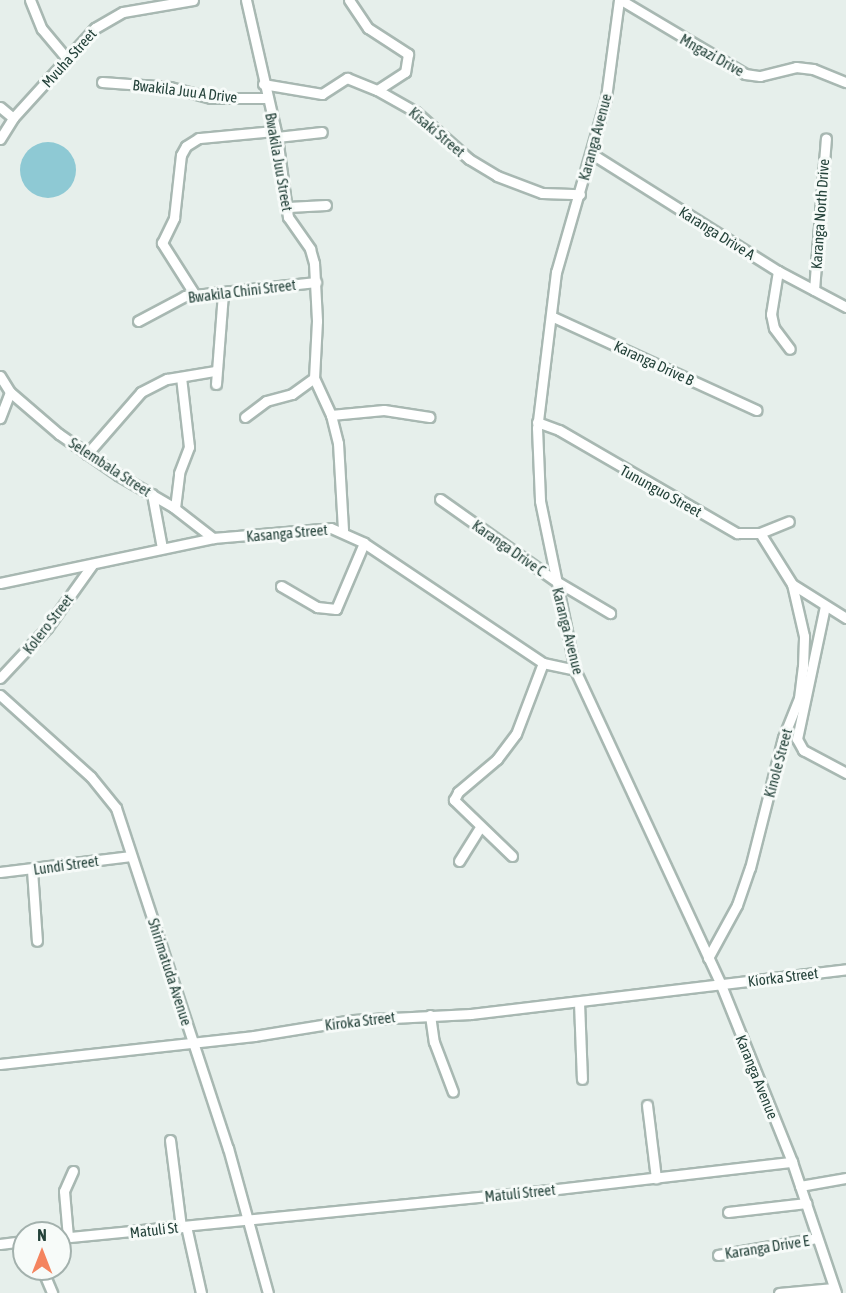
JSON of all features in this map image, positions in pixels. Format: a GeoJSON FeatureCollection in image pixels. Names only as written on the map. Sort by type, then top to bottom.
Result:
{"type":"FeatureCollection","features":[{"type":"Feature","properties":{"kind":"street"},"geometry":{"type":"LineString","coordinates":[[30,0],[42,29],[68,60]]}},
{"type":"Feature","properties":{"kind":"street"},"geometry":{"type":"LineString","coordinates":[[170,0],[180,2]]}},
{"type":"Feature","properties":{"kind":"street","name":"Mvuha Street"},"geometry":{"type":"LineString","coordinates":[[0,139],[13,118],[105,20],[123,12],[193,0]]}},
{"type":"Feature","properties":{"kind":"street","name":"Bwakila Juu Street"},"geometry":{"type":"LineString","coordinates":[[246,0],[276,134],[288,217],[310,249],[316,282],[314,378],[331,415],[338,443],[343,530]]}},
{"type":"Feature","properties":{"kind":"street"},"geometry":{"type":"LineString","coordinates":[[349,0],[368,28],[408,54],[405,72],[377,90]]}},
{"type":"Feature","properties":{"kind":"street","name":"Mngazi Drive"},"geometry":{"type":"LineString","coordinates":[[620,0],[745,74],[760,76],[796,67],[813,69],[846,82]]}},
{"type":"Feature","properties":{"kind":"street","name":"Karanga Avenue"},"geometry":{"type":"LineString","coordinates":[[620,0],[606,98],[592,154],[556,272],[537,422],[540,501],[574,670],[721,985],[792,1162],[835,1290]]}},
{"type":"Feature","properties":{"kind":"street","name":"Kisaki Street"},"geometry":{"type":"LineString","coordinates":[[263,84],[322,94],[346,78],[377,90],[416,112],[481,169],[527,189],[580,194]]}},
{"type":"Feature","properties":{"kind":"street","name":"Bwakila Juu A Drive"},"geometry":{"type":"LineString","coordinates":[[102,82],[170,87],[211,98],[267,98]]}},
{"type":"Feature","properties":{"kind":"street"},"geometry":{"type":"LineString","coordinates":[[0,106],[13,118]]}},
{"type":"Feature","properties":{"kind":"street"},"geometry":{"type":"LineString","coordinates":[[195,295],[162,243],[174,218],[181,155],[186,146],[199,138],[322,132]]}},
{"type":"Feature","properties":{"kind":"street","name":"Karanga North Drive"},"geometry":{"type":"LineString","coordinates":[[814,290],[826,138]]}},
{"type":"Feature","properties":{"kind":"street","name":"Karanga Drive A"},"geometry":{"type":"LineString","coordinates":[[592,154],[778,271],[846,307]]}},
{"type":"Feature","properties":{"kind":"street"},"geometry":{"type":"LineString","coordinates":[[288,207],[326,205]]}},
{"type":"Feature","properties":{"kind":"street"},"geometry":{"type":"LineString","coordinates":[[778,271],[771,314],[774,328],[790,349]]}},
{"type":"Feature","properties":{"kind":"street","name":"Bwakila Chini Street"},"geometry":{"type":"LineString","coordinates":[[138,321],[195,295],[316,282]]}},
{"type":"Feature","properties":{"kind":"street"},"geometry":{"type":"LineString","coordinates":[[216,384],[215,371],[222,334],[223,292]]}},
{"type":"Feature","properties":{"kind":"street","name":"Karanga Drive B"},"geometry":{"type":"LineString","coordinates":[[551,315],[756,410]]}},
{"type":"Feature","properties":{"kind":"street"},"geometry":{"type":"LineString","coordinates":[[87,453],[141,392],[155,383],[215,371]]}},
{"type":"Feature","properties":{"kind":"street"},"geometry":{"type":"LineString","coordinates":[[0,376],[10,392],[0,418]]}},
{"type":"Feature","properties":{"kind":"street"},"geometry":{"type":"LineString","coordinates":[[176,508],[179,473],[189,447],[181,377]]}},
{"type":"Feature","properties":{"kind":"street"},"geometry":{"type":"LineString","coordinates":[[244,417],[266,401],[292,394],[314,378]]}},
{"type":"Feature","properties":{"kind":"street","name":"Selembala Street"},"geometry":{"type":"LineString","coordinates":[[10,392],[87,453],[176,508],[213,538]]}},
{"type":"Feature","properties":{"kind":"street"},"geometry":{"type":"LineString","coordinates":[[331,415],[384,410],[429,417]]}},
{"type":"Feature","properties":{"kind":"street","name":"Tununguo Street"},"geometry":{"type":"LineString","coordinates":[[537,422],[559,430],[737,533],[760,533],[789,521]]}},
{"type":"Feature","properties":{"kind":"street"},"geometry":{"type":"LineString","coordinates":[[152,494],[162,548]]}},
{"type":"Feature","properties":{"kind":"street","name":"Karanga Drive C"},"geometry":{"type":"LineString","coordinates":[[440,499],[556,580],[610,613]]}},
{"type":"Feature","properties":{"kind":"street","name":"Kasanga Street"},"geometry":{"type":"LineString","coordinates":[[0,583],[213,538],[315,528],[343,530],[543,663],[574,670]]}},
{"type":"Feature","properties":{"kind":"street","name":"Kinole Street"},"geometry":{"type":"LineString","coordinates":[[708,958],[743,887],[776,775],[783,738],[799,698],[804,636],[792,584],[760,533]]}},
{"type":"Feature","properties":{"kind":"street"},"geometry":{"type":"LineString","coordinates":[[281,586],[317,608],[336,609],[364,543]]}},
{"type":"Feature","properties":{"kind":"street","name":"Kolero Street"},"geometry":{"type":"LineString","coordinates":[[0,678],[47,628],[92,565]]}},
{"type":"Feature","properties":{"kind":"street"},"geometry":{"type":"LineString","coordinates":[[792,584],[846,618]]}},
{"type":"Feature","properties":{"kind":"street"},"geometry":{"type":"LineString","coordinates":[[825,606],[797,739],[803,750],[846,773]]}},
{"type":"Feature","properties":{"kind":"street"},"geometry":{"type":"LineString","coordinates":[[512,856],[480,828],[454,800],[458,792],[497,759],[516,734],[543,663]]}},
{"type":"Feature","properties":{"kind":"street","name":"Shirimatuda Avenue"},"geometry":{"type":"LineString","coordinates":[[0,695],[107,793],[132,856],[193,1041],[248,1219],[268,1293]]}},
{"type":"Feature","properties":{"kind":"street"},"geometry":{"type":"LineString","coordinates":[[459,861],[480,828]]}},
{"type":"Feature","properties":{"kind":"street","name":"Lundi Street"},"geometry":{"type":"LineString","coordinates":[[0,872],[32,870],[132,856]]}},
{"type":"Feature","properties":{"kind":"street"},"geometry":{"type":"LineString","coordinates":[[32,870],[38,941]]}},
{"type":"Feature","properties":{"kind":"street","name":"Kiorka Street"},"geometry":{"type":"LineString","coordinates":[[721,985],[846,969]]}},
{"type":"Feature","properties":{"kind":"street","name":"Kiroka Street"},"geometry":{"type":"LineString","coordinates":[[0,1064],[353,1020],[579,1002],[721,985]]}},
{"type":"Feature","properties":{"kind":"street"},"geometry":{"type":"LineString","coordinates":[[579,1002],[582,1079]]}},
{"type":"Feature","properties":{"kind":"street"},"geometry":{"type":"LineString","coordinates":[[430,1015],[434,1042],[453,1092]]}},
{"type":"Feature","properties":{"kind":"street"},"geometry":{"type":"LineString","coordinates":[[646,1105],[656,1178]]}},
{"type":"Feature","properties":{"kind":"street"},"geometry":{"type":"LineString","coordinates":[[170,1140],[184,1227],[201,1293]]}},
{"type":"Feature","properties":{"kind":"street","name":"Matuli Street"},"geometry":{"type":"LineString","coordinates":[[248,1219],[792,1162]]}},
{"type":"Feature","properties":{"kind":"street"},"geometry":{"type":"LineString","coordinates":[[64,1221],[64,1191],[73,1171]]}},
{"type":"Feature","properties":{"kind":"street"},"geometry":{"type":"LineString","coordinates":[[800,1186],[846,1178]]}},
{"type":"Feature","properties":{"kind":"street"},"geometry":{"type":"LineString","coordinates":[[728,1212],[806,1203]]}},
{"type":"Feature","properties":{"kind":"street","name":"Matuli St"},"geometry":{"type":"LineString","coordinates":[[72,1237],[248,1219]]}},
{"type":"Feature","properties":{"kind":"street","name":"Karanga Drive E"},"geometry":{"type":"LineString","coordinates":[[718,1255],[817,1238]]}},
{"type":"Feature","properties":{"kind":"street"},"geometry":{"type":"LineString","coordinates":[[779,1293],[835,1290]]}},
{"type":"Feature","properties":{"kind":"water"},"geometry":{"type":"Polygon","coordinates":[[[48,142],[59,144],[68,150],[74,159],[76,170],[74,181],[68,190],[59,196],[48,198],[37,196],[28,190],[22,181],[20,170],[22,159],[28,150],[37,144],[48,142]]]}}]}
